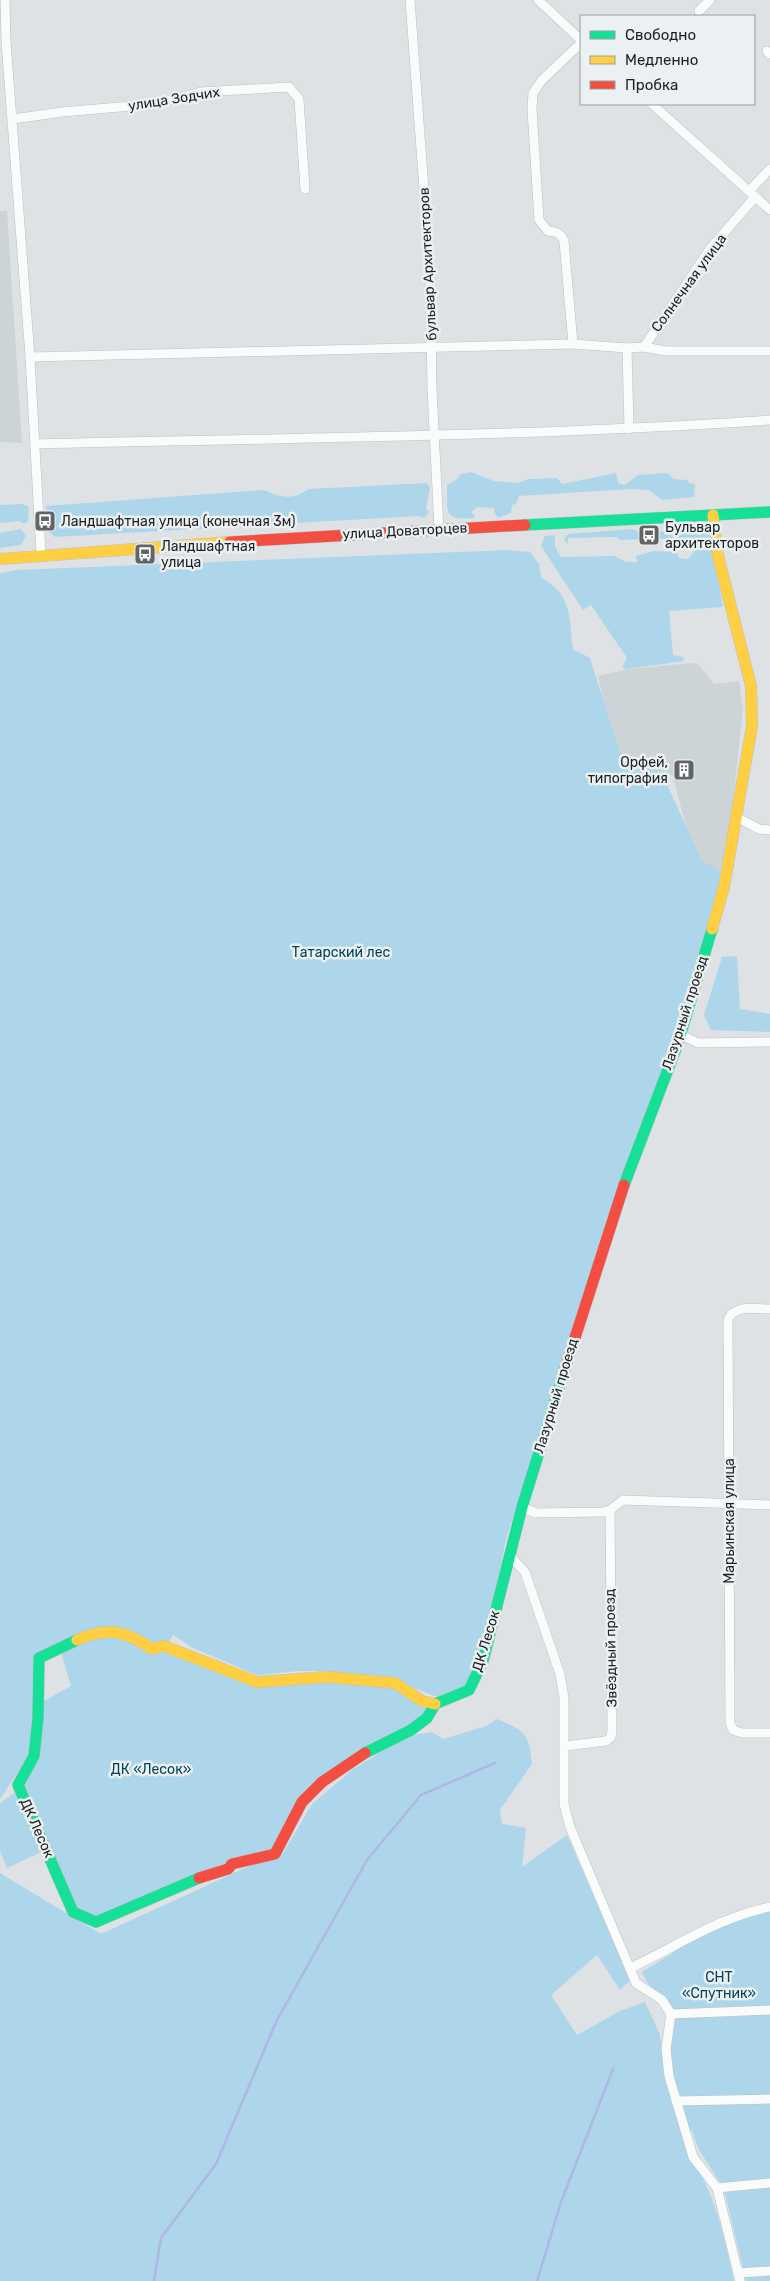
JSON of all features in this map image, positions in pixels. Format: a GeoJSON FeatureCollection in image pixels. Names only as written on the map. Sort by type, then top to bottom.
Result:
{"type":"FeatureCollection","features":[{"type":"Feature","properties":{"kind":"street"},"geometry":{"type":"LineString","coordinates":[[5,0],[6,42],[30,357],[41,555]]}},
{"type":"Feature","properties":{"kind":"street","name":"бульвар Архитекторов"},"geometry":{"type":"LineString","coordinates":[[410,0],[430,271],[434,435],[439,529]]}},
{"type":"Feature","properties":{"kind":"street"},"geometry":{"type":"LineString","coordinates":[[538,0],[580,40]]}},
{"type":"Feature","properties":{"kind":"street"},"geometry":{"type":"LineString","coordinates":[[699,10],[710,0]]}},
{"type":"Feature","properties":{"kind":"street"},"geometry":{"type":"LineString","coordinates":[[573,344],[564,241],[558,232],[548,231],[539,220],[532,110],[533,93],[542,80],[580,42]]}},
{"type":"Feature","properties":{"kind":"street","name":"улица Зодчих"},"geometry":{"type":"LineString","coordinates":[[13,119],[62,112],[154,104],[201,92],[289,87],[299,99],[305,189]]}},
{"type":"Feature","properties":{"kind":"street"},"geometry":{"type":"LineString","coordinates":[[653,105],[770,210]]}},
{"type":"Feature","properties":{"kind":"street","name":"Солнечная улица"},"geometry":{"type":"LineString","coordinates":[[644,347],[710,250],[770,169]]}},
{"type":"Feature","properties":{"kind":"street"},"geometry":{"type":"LineString","coordinates":[[30,357],[573,344],[627,348],[644,347],[666,351],[770,351]]}},
{"type":"Feature","properties":{"kind":"street"},"geometry":{"type":"LineString","coordinates":[[627,348],[629,429]]}},
{"type":"Feature","properties":{"kind":"street"},"geometry":{"type":"LineString","coordinates":[[35,444],[629,429],[770,420]]}},
{"type":"Feature","properties":{"kind":"street","name":"улица Доваторцев"},"geometry":{"type":"LineString","coordinates":[[0,559],[279,538],[770,512]]}},
{"type":"Feature","properties":{"kind":"street","name":"Лазурный проезд"},"geometry":{"type":"LineString","coordinates":[[510,1556],[522,1507],[614,1210],[681,1035],[724,887],[738,818],[751,734],[753,703],[751,686],[718,556],[713,515]]}},
{"type":"Feature","properties":{"kind":"street"},"geometry":{"type":"LineString","coordinates":[[738,818],[760,829],[770,830]]}},
{"type":"Feature","properties":{"kind":"street"},"geometry":{"type":"LineString","coordinates":[[681,1035],[698,1043],[770,1042]]}},
{"type":"Feature","properties":{"kind":"street","name":"Марьинская улица"},"geometry":{"type":"LineString","coordinates":[[770,1309],[736,1310],[728,1320],[728,1715],[733,1730],[742,1733],[770,1733]]}},
{"type":"Feature","properties":{"kind":"street"},"geometry":{"type":"LineString","coordinates":[[522,1507],[536,1513],[610,1510],[623,1500],[770,1505]]}},
{"type":"Feature","properties":{"kind":"street","name":"Звёздный проезд"},"geometry":{"type":"LineString","coordinates":[[565,1746],[606,1741],[611,1737],[610,1510]]}},
{"type":"Feature","properties":{"kind":"street"},"geometry":{"type":"LineString","coordinates":[[510,1556],[525,1572],[560,1674],[564,1698],[564,1804],[570,1827],[636,1984],[662,2000],[671,2014],[666,2049],[668,2076],[693,2157],[717,2188],[739,2277],[770,2271]]}},
{"type":"Feature","properties":{"kind":"street","name":"ДК Лесок"},"geometry":{"type":"LineString","coordinates":[[436,1704],[422,1701],[395,1683],[327,1677],[257,1682],[164,1646],[152,1649],[133,1636],[111,1631],[104,1632],[90,1635],[39,1658],[38,1718],[34,1756],[18,1785],[73,1912],[96,1922],[200,1877],[228,1869],[232,1864],[275,1854],[283,1842],[302,1802],[322,1782],[362,1755],[412,1730],[427,1718],[436,1704],[469,1690],[483,1661],[510,1556]]}},
{"type":"Feature","properties":{"kind":"street"},"geometry":{"type":"LineString","coordinates":[[630,1968],[717,1924],[747,1911],[770,1907]]}},
{"type":"Feature","properties":{"kind":"street"},"geometry":{"type":"LineString","coordinates":[[671,2014],[770,2010]]}},
{"type":"Feature","properties":{"kind":"street"},"geometry":{"type":"LineString","coordinates":[[676,2101],[770,2099]]}},
{"type":"Feature","properties":{"kind":"street"},"geometry":{"type":"LineString","coordinates":[[717,2188],[770,2183]]}},
{"type":"Feature","properties":{"kind":"shaded area"},"geometry":{"type":"Polygon","coordinates":[[[0,211],[7,211],[22,443],[0,442],[0,211]]]}},
{"type":"Feature","properties":{"kind":"shaded area"},"geometry":{"type":"Polygon","coordinates":[[[698,664],[714,684],[739,681],[743,709],[730,830],[723,871],[696,866],[673,776],[617,760],[598,676],[628,669],[698,664]]]}},
{"type":"Feature","properties":{"kind":"green space"},"geometry":{"type":"Polygon","coordinates":[[[471,472],[494,481],[517,483],[529,479],[557,478],[562,484],[616,473],[618,483],[625,485],[638,475],[667,473],[674,479],[687,480],[689,483],[695,484],[694,497],[662,500],[649,490],[631,489],[519,496],[516,504],[512,505],[511,513],[498,518],[494,508],[477,507],[471,512],[475,515],[474,518],[456,518],[448,512],[447,485],[456,480],[461,474],[471,472]]]}},
{"type":"Feature","properties":{"kind":"green space"},"geometry":{"type":"Polygon","coordinates":[[[427,483],[430,487],[426,508],[429,513],[424,518],[419,516],[55,537],[48,531],[46,506],[264,490],[286,497],[297,495],[308,489],[427,483]]]}},
{"type":"Feature","properties":{"kind":"green space"},"geometry":{"type":"Polygon","coordinates":[[[22,504],[29,507],[28,522],[24,524],[19,521],[0,523],[0,505],[22,504]]]}},
{"type":"Feature","properties":{"kind":"green space"},"geometry":{"type":"Polygon","coordinates":[[[703,525],[708,530],[710,540],[686,542],[685,538],[658,539],[658,532],[667,531],[674,527],[703,525]]]}},
{"type":"Feature","properties":{"kind":"green space"},"geometry":{"type":"Polygon","coordinates":[[[21,529],[26,536],[21,545],[0,548],[0,533],[21,529]]]}},
{"type":"Feature","properties":{"kind":"green space"},"geometry":{"type":"Polygon","coordinates":[[[633,529],[638,532],[647,532],[647,539],[619,540],[617,537],[568,538],[568,544],[564,540],[568,534],[633,529]]]}},
{"type":"Feature","properties":{"kind":"green space"},"geometry":{"type":"Polygon","coordinates":[[[555,535],[555,547],[561,557],[615,556],[626,562],[637,562],[636,556],[654,551],[676,552],[679,558],[688,559],[696,550],[713,550],[723,607],[669,611],[673,655],[683,657],[684,661],[626,669],[622,667],[627,658],[591,605],[583,610],[541,546],[545,536],[555,535]]]}},
{"type":"Feature","properties":{"kind":"green space","name":"Татарский лес"},"geometry":{"type":"Polygon","coordinates":[[[508,550],[530,552],[539,564],[541,577],[555,588],[563,598],[570,619],[573,649],[590,658],[622,759],[641,765],[657,766],[702,861],[720,871],[720,884],[660,1076],[506,1539],[485,1639],[470,1676],[460,1693],[437,1697],[399,1682],[322,1671],[257,1675],[193,1648],[173,1635],[164,1651],[261,1686],[328,1679],[394,1686],[423,1704],[426,1713],[404,1730],[355,1756],[310,1784],[275,1848],[234,1859],[94,1918],[73,1905],[48,1849],[7,1868],[0,1851],[0,1803],[23,1787],[42,1702],[71,1686],[61,1652],[37,1654],[36,1709],[28,1757],[0,1799],[0,573],[17,570],[508,550]]]}},
{"type":"Feature","properties":{"kind":"green space"},"geometry":{"type":"Polygon","coordinates":[[[737,956],[740,1009],[770,1014],[770,1032],[711,1030],[704,1015],[722,957],[737,956]]]}},
{"type":"Feature","properties":{"kind":"green space","name":"СНТ «Спутник»"},"geometry":{"type":"Polygon","coordinates":[[[497,1719],[520,1730],[524,1734],[531,1754],[532,1764],[500,1810],[502,1824],[526,1828],[522,1867],[567,1835],[630,1980],[620,1990],[597,1955],[551,1995],[577,2035],[620,2011],[645,2002],[659,2032],[671,2086],[686,2114],[673,2084],[670,2060],[674,2022],[673,2007],[648,1984],[642,1972],[742,1910],[770,1904],[770,2281],[746,2281],[725,2193],[699,2150],[691,2128],[694,2150],[717,2213],[734,2281],[0,2281],[0,1873],[101,1934],[247,1867],[282,1855],[312,1804],[352,1770],[406,1736],[432,1732],[443,1739],[486,1726],[497,1719]]]}},
{"type":"Feature","properties":{"kind":"waterway"},"geometry":{"type":"LineString","coordinates":[[154,2281],[161,2238],[216,2164],[277,2020],[367,1860],[421,1795],[495,1763]]}},
{"type":"Feature","properties":{"kind":"waterway"},"geometry":{"type":"LineString","coordinates":[[537,2281],[561,2202],[613,2069]]}},
{"type":"Feature","properties":{"kind":"traffic: fast"},"geometry":{"type":"LineString","coordinates":[[525,525],[770,512]]}},
{"type":"Feature","properties":{"kind":"traffic: fast"},"geometry":{"type":"LineString","coordinates":[[624,1185],[678,1043],[712,929]]}},
{"type":"Feature","properties":{"kind":"traffic: fast"},"geometry":{"type":"LineString","coordinates":[[365,1753],[411,1730],[427,1718],[435,1704],[469,1690],[483,1661],[522,1507],[564,1372]]}},
{"type":"Feature","properties":{"kind":"traffic: fast"},"geometry":{"type":"LineString","coordinates":[[77,1640],[39,1658],[38,1718],[34,1756],[18,1785],[73,1912],[96,1922],[199,1878]]}},
{"type":"Feature","properties":{"kind":"traffic: slow"},"geometry":{"type":"LineString","coordinates":[[712,929],[724,887],[752,726],[751,686],[718,556],[713,515]]}},
{"type":"Feature","properties":{"kind":"traffic: slow"},"geometry":{"type":"LineString","coordinates":[[0,559],[230,542]]}},
{"type":"Feature","properties":{"kind":"traffic: slow"},"geometry":{"type":"LineString","coordinates":[[77,1640],[98,1633],[116,1632],[125,1634],[152,1649],[164,1646],[257,1682],[327,1677],[395,1683],[422,1701],[435,1704]]}},
{"type":"Feature","properties":{"kind":"traffic: jam"},"geometry":{"type":"LineString","coordinates":[[230,542],[525,525]]}},
{"type":"Feature","properties":{"kind":"traffic: jam"},"geometry":{"type":"LineString","coordinates":[[564,1372],[624,1185]]}},
{"type":"Feature","properties":{"kind":"traffic: jam"},"geometry":{"type":"LineString","coordinates":[[199,1878],[228,1869],[232,1864],[275,1854],[302,1802],[322,1782],[365,1753]]}},
{"type":"Feature","properties":{"kind":"place","name":"Ландшафтная улица (конечная 3м)"},"geometry":{"type":"Point","coordinates":[45,521]}},
{"type":"Feature","properties":{"kind":"place","name":"Бульвар архитекторов"},"geometry":{"type":"Point","coordinates":[649,535]}},
{"type":"Feature","properties":{"kind":"place","name":"Ландшафтная улица"},"geometry":{"type":"Point","coordinates":[145,554]}},
{"type":"Feature","properties":{"kind":"place","name":"Орфей, типография"},"geometry":{"type":"Point","coordinates":[684,770]}},
{"type":"Feature","properties":{"kind":"park label","name":"ДК «Лесок»"},"geometry":{"type":"Point","coordinates":[151,1769]}}]}
